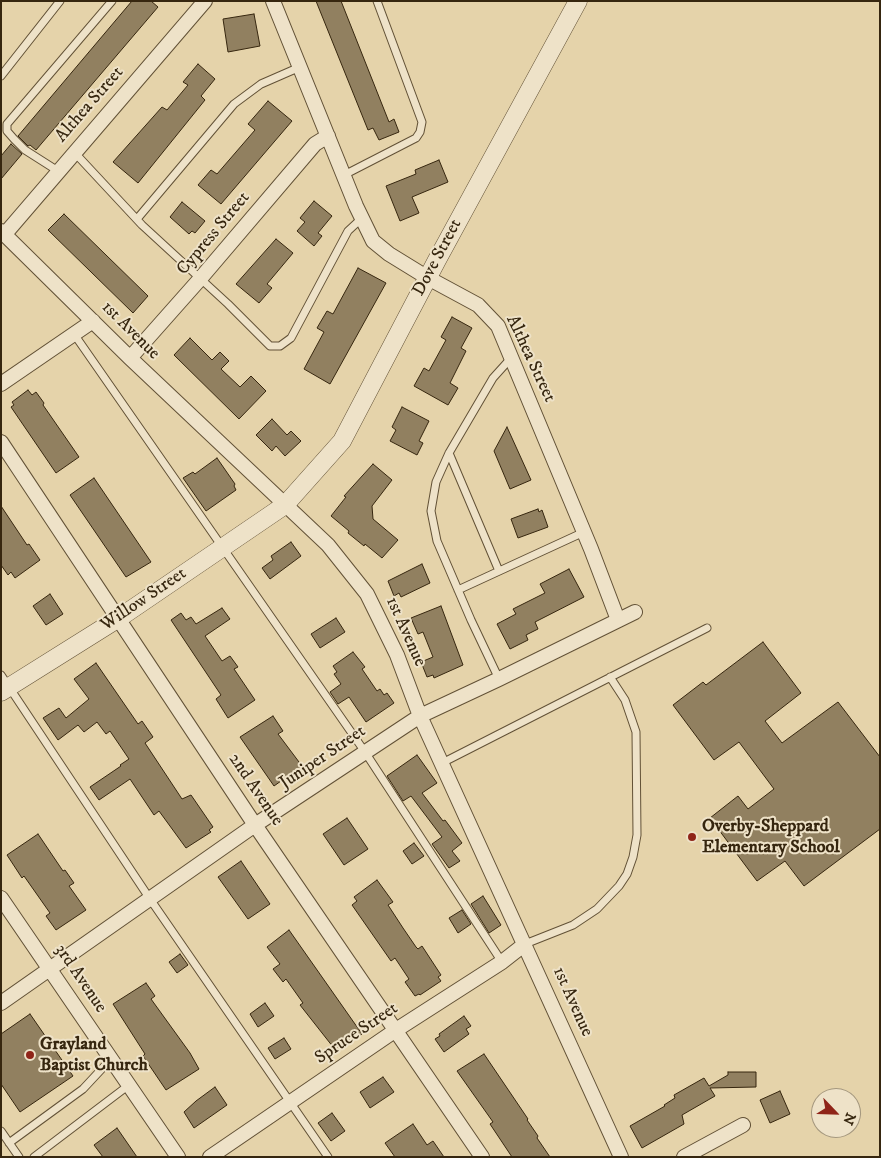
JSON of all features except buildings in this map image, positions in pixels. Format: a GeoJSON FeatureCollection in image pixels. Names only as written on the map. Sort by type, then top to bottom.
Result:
{"type":"FeatureCollection","features":[{"type":"Feature","properties":{"kind":"street","name":"Althea Street"},"geometry":{"type":"LineString","coordinates":[[3,232],[205,1]]}},
{"type":"Feature","properties":{"kind":"street","name":"Althea Street"},"geometry":{"type":"LineString","coordinates":[[273,1],[373,241],[389,254],[428,278],[478,305],[498,326],[584,532],[618,620]]}},
{"type":"Feature","properties":{"kind":"street","name":"Dove Street"},"geometry":{"type":"LineString","coordinates":[[284,505],[342,441],[578,1]]}},
{"type":"Feature","properties":{"kind":"street","name":"Cypress Street"},"geometry":{"type":"LineString","coordinates":[[130,358],[315,144],[328,136]]}},
{"type":"Feature","properties":{"kind":"street","name":"1st Avenue"},"geometry":{"type":"LineString","coordinates":[[3,232],[130,358],[328,545],[367,594],[397,655],[420,716],[621,1157]]}},
{"type":"Feature","properties":{"kind":"street"},"geometry":{"type":"LineString","coordinates":[[1,384],[93,321]]}},
{"type":"Feature","properties":{"kind":"street","name":"2nd Avenue"},"geometry":{"type":"LineString","coordinates":[[1,442],[256,824],[482,1157]]}},
{"type":"Feature","properties":{"kind":"street","name":"Willow Street"},"geometry":{"type":"LineString","coordinates":[[4,685],[119,618],[284,505]]}},
{"type":"Feature","properties":{"kind":"street","name":"Juniper Street"},"geometry":{"type":"LineString","coordinates":[[1,1003],[256,824],[420,716],[636,612]]}},
{"type":"Feature","properties":{"kind":"street","name":"3rd Avenue"},"geometry":{"type":"LineString","coordinates":[[1,898],[178,1157]]}},
{"type":"Feature","properties":{"kind":"street","name":"Spruce Street"},"geometry":{"type":"LineString","coordinates":[[210,1157],[396,1030],[502,962],[525,944]]}},
{"type":"Feature","properties":{"kind":"street"},"geometry":{"type":"LineString","coordinates":[[684,1157],[743,1125]]}},
{"type":"Feature","properties":{"kind":"lane"},"geometry":{"type":"LineString","coordinates":[[1,76],[60,1]]}},
{"type":"Feature","properties":{"kind":"lane"},"geometry":{"type":"LineString","coordinates":[[58,171],[25,150],[7,131],[7,124],[112,1]]}},
{"type":"Feature","properties":{"kind":"lane"},"geometry":{"type":"LineString","coordinates":[[344,175],[416,138],[420,132],[422,122],[376,1]]}},
{"type":"Feature","properties":{"kind":"lane"},"geometry":{"type":"LineString","coordinates":[[137,219],[234,104],[261,84],[300,67]]}},
{"type":"Feature","properties":{"kind":"lane"},"geometry":{"type":"LineString","coordinates":[[74,152],[137,219],[270,346],[280,346],[291,338],[348,231],[362,218]]}},
{"type":"Feature","properties":{"kind":"lane"},"geometry":{"type":"LineString","coordinates":[[74,334],[364,752],[502,962]]}},
{"type":"Feature","properties":{"kind":"lane"},"geometry":{"type":"LineString","coordinates":[[499,679],[470,620],[437,540],[431,511],[436,482],[449,453],[493,378],[512,357]]}},
{"type":"Feature","properties":{"kind":"lane"},"geometry":{"type":"LineString","coordinates":[[449,453],[499,571]]}},
{"type":"Feature","properties":{"kind":"lane"},"geometry":{"type":"LineString","coordinates":[[458,590],[584,532]]}},
{"type":"Feature","properties":{"kind":"lane"},"geometry":{"type":"LineString","coordinates":[[442,763],[707,628]]}},
{"type":"Feature","properties":{"kind":"lane"},"geometry":{"type":"LineString","coordinates":[[525,944],[573,925],[597,909],[619,886],[627,874],[633,857],[637,835],[636,732],[625,700],[610,677]]}},
{"type":"Feature","properties":{"kind":"lane"},"geometry":{"type":"LineString","coordinates":[[4,685],[328,1157]]}},
{"type":"Feature","properties":{"kind":"lane"},"geometry":{"type":"LineString","coordinates":[[10,1143],[83,1089],[112,1059]]}},
{"type":"Feature","properties":{"kind":"lane"},"geometry":{"type":"LineString","coordinates":[[34,1157],[129,1085]]}},
{"type":"Feature","properties":{"kind":"lane"},"geometry":{"type":"LineString","coordinates":[[1,1131],[19,1157]]}},
{"type":"Feature","properties":{"kind":"place","name":"Overby-Sheppard Elementary School"},"geometry":{"type":"Point","coordinates":[692,837]}},
{"type":"Feature","properties":{"kind":"place","name":"Grayland Baptist Church"},"geometry":{"type":"Point","coordinates":[30,1055]}}]}
